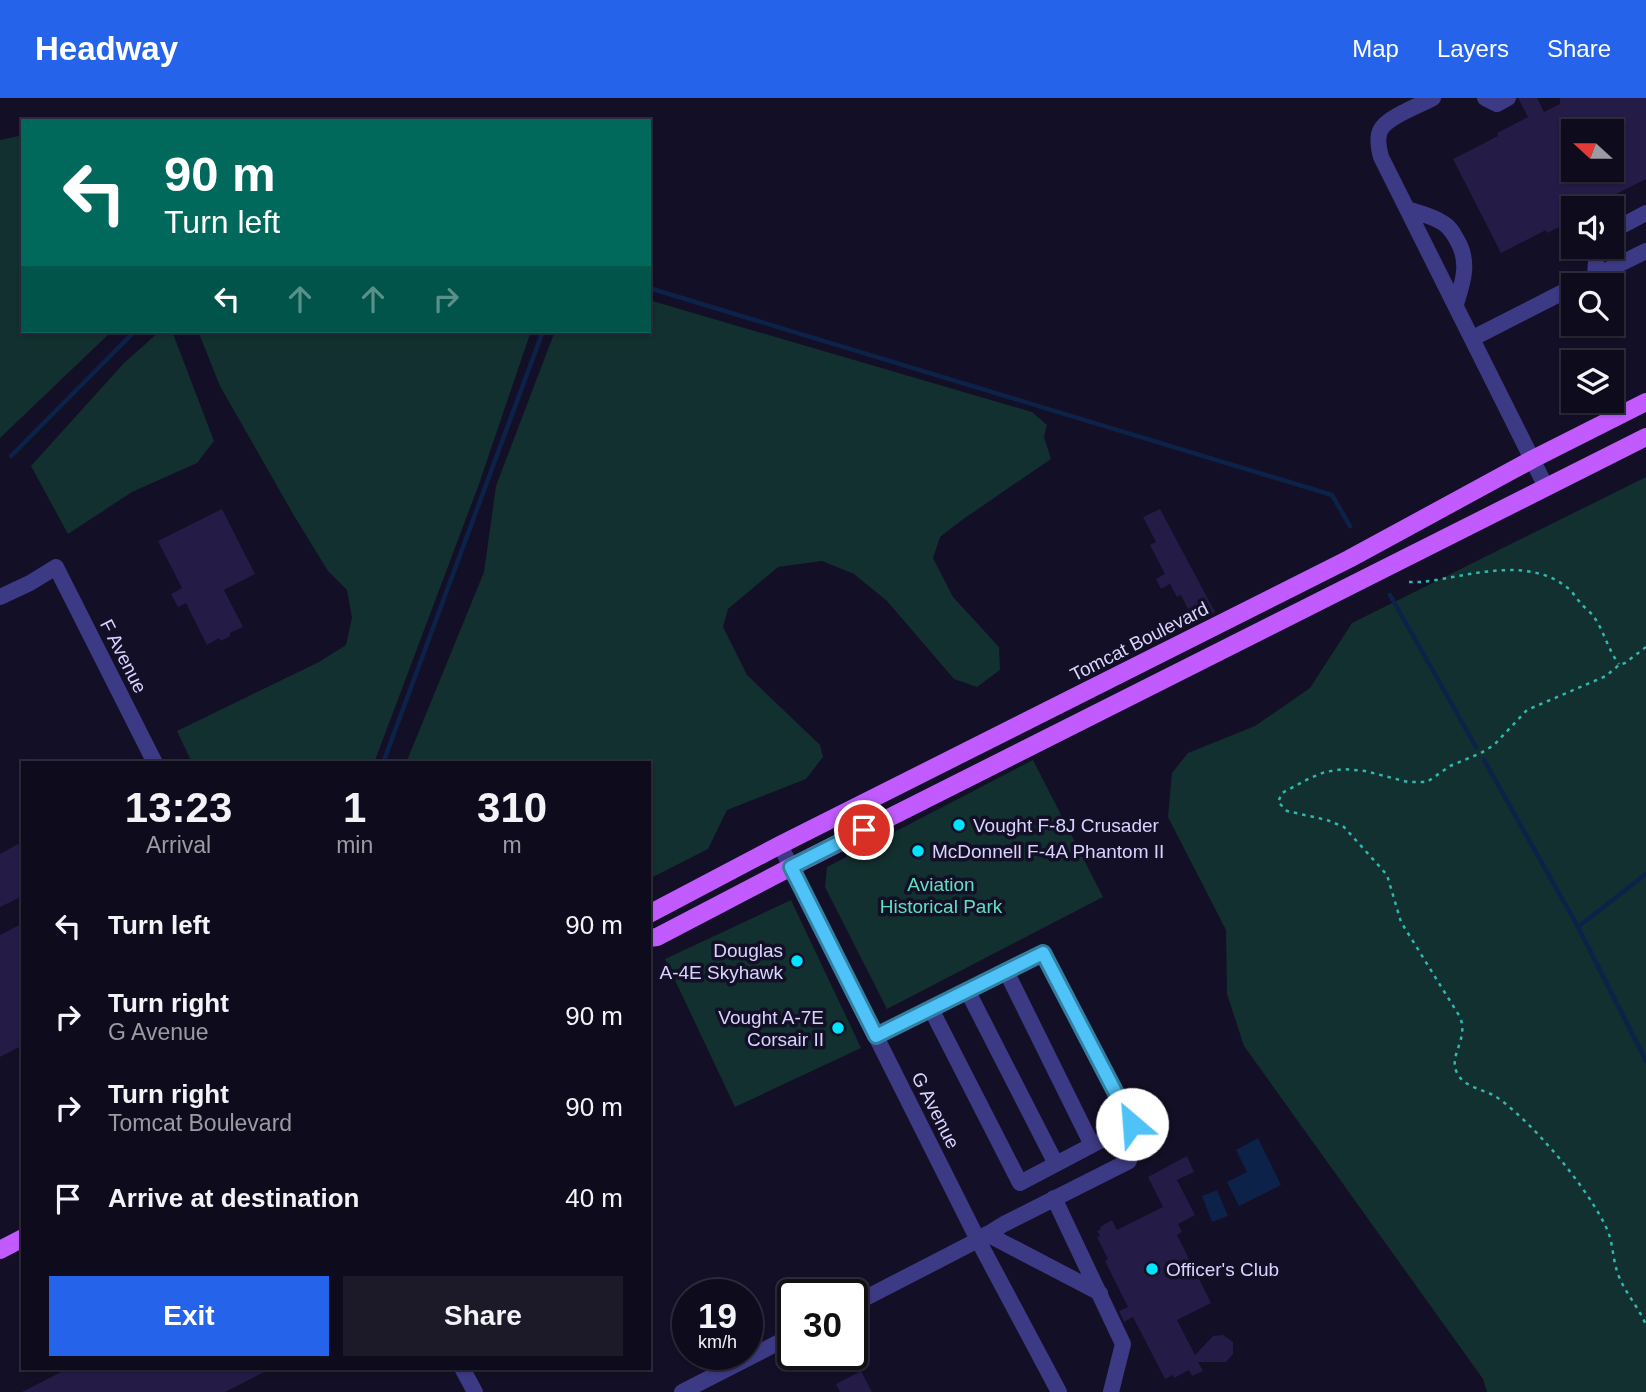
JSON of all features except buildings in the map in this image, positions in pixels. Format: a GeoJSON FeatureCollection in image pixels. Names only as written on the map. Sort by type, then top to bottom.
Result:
{"type":"FeatureCollection","features":[{"type":"Feature","properties":{"kind":"main road","name":"Tomcat Boulevard"},"geometry":{"type":"LineString","coordinates":[[651,913],[780,845],[1333,567],[1646,402]]}},
{"type":"Feature","properties":{"kind":"main road"},"geometry":{"type":"LineString","coordinates":[[651,938],[1646,437]]}},
{"type":"Feature","properties":{"kind":"main road"},"geometry":{"type":"LineString","coordinates":[[0,1250],[21,1239]]}},
{"type":"Feature","properties":{"kind":"street"},"geometry":{"type":"LineString","coordinates":[[1433,98],[1385,122],[1378,138],[1378,147],[1546,487]]}},
{"type":"Feature","properties":{"kind":"street"},"geometry":{"type":"LineString","coordinates":[[1485,98],[1497,104],[1508,98]]}},
{"type":"Feature","properties":{"kind":"street"},"geometry":{"type":"LineString","coordinates":[[1407,209],[1442,222],[1461,246],[1465,260],[1464,276],[1456,304]]}},
{"type":"Feature","properties":{"kind":"street"},"geometry":{"type":"LineString","coordinates":[[1624,225],[1646,213]]}},
{"type":"Feature","properties":{"kind":"street"},"geometry":{"type":"LineString","coordinates":[[1601,273],[1646,251]]}},
{"type":"Feature","properties":{"kind":"street"},"geometry":{"type":"LineString","coordinates":[[1473,338],[1561,293]]}},
{"type":"Feature","properties":{"kind":"street","name":"F Avenue"},"geometry":{"type":"LineString","coordinates":[[0,597],[56,567],[154,761]]}},
{"type":"Feature","properties":{"kind":"street","name":"G Avenue"},"geometry":{"type":"LineString","coordinates":[[780,845],[876,1036],[983,1237],[1059,1392]]}},
{"type":"Feature","properties":{"kind":"street"},"geometry":{"type":"LineString","coordinates":[[876,1036],[1043,953],[1132,1124],[1020,1182],[931,1009]]}},
{"type":"Feature","properties":{"kind":"street"},"geometry":{"type":"LineString","coordinates":[[1006,971],[1092,1145]]}},
{"type":"Feature","properties":{"kind":"street"},"geometry":{"type":"LineString","coordinates":[[967,990],[1056,1164]]}},
{"type":"Feature","properties":{"kind":"street"},"geometry":{"type":"LineString","coordinates":[[868,1297],[1129,1161]]}},
{"type":"Feature","properties":{"kind":"street"},"geometry":{"type":"LineString","coordinates":[[1054,1198],[1124,1344],[1111,1392]]}},
{"type":"Feature","properties":{"kind":"street"},"geometry":{"type":"LineString","coordinates":[[983,1237],[1100,1293]]}},
{"type":"Feature","properties":{"kind":"street"},"geometry":{"type":"LineString","coordinates":[[682,1392],[777,1343]]}},
{"type":"Feature","properties":{"kind":"street"},"geometry":{"type":"LineString","coordinates":[[464,1370],[475,1392]]}},
{"type":"Feature","properties":{"kind":"path"},"geometry":{"type":"LineString","coordinates":[[1409,582],[1508,570],[1532,572],[1547,577],[1570,590],[1594,616],[1619,665]]}},
{"type":"Feature","properties":{"kind":"path"},"geometry":{"type":"LineString","coordinates":[[1646,647],[1606,676],[1527,710],[1494,745],[1450,766],[1427,782],[1408,782],[1365,771],[1344,769],[1310,778],[1282,793],[1278,802],[1287,811],[1327,820],[1344,827],[1387,875],[1401,922],[1463,1025],[1463,1038],[1455,1057],[1455,1071],[1461,1080],[1495,1096],[1507,1106],[1543,1139],[1571,1174],[1606,1227],[1612,1241],[1615,1266],[1620,1279],[1646,1325]]}},
{"type":"Feature","properties":{"kind":"green space"},"geometry":{"type":"Polygon","coordinates":[[[21,135],[21,333],[110,333],[0,438],[0,140],[21,135]]]}},
{"type":"Feature","properties":{"kind":"green space"},"geometry":{"type":"Polygon","coordinates":[[[651,301],[1032,412],[1047,425],[1044,437],[1051,459],[940,537],[933,558],[953,597],[999,647],[1000,670],[977,687],[954,679],[887,601],[854,574],[822,561],[778,567],[728,609],[723,627],[747,675],[820,745],[823,757],[806,779],[727,810],[708,849],[651,878],[651,761],[407,761],[484,572],[496,486],[554,333],[651,333],[651,301]]]}},
{"type":"Feature","properties":{"kind":"green space"},"geometry":{"type":"Polygon","coordinates":[[[158,333],[173,333],[214,441],[197,463],[132,492],[68,534],[31,466],[124,363],[158,333]]]}},
{"type":"Feature","properties":{"kind":"green space"},"geometry":{"type":"Polygon","coordinates":[[[199,333],[530,333],[479,484],[375,761],[191,761],[177,731],[319,662],[346,645],[352,618],[347,590],[328,571],[220,386],[199,333]]]}},
{"type":"Feature","properties":{"kind":"green space"},"geometry":{"type":"Polygon","coordinates":[[[1646,477],[1646,1392],[1487,1392],[1483,1379],[1244,1046],[1227,994],[1226,930],[1168,817],[1172,773],[1188,753],[1255,726],[1310,688],[1352,623],[1646,477]]]}},
{"type":"Feature","properties":{"kind":"green space","name":"Aviation Historical Park"},"geometry":{"type":"Polygon","coordinates":[[[1033,760],[1103,897],[887,1009],[825,887],[827,867],[1033,760]]]}},
{"type":"Feature","properties":{"kind":"green space"},"geometry":{"type":"Polygon","coordinates":[[[791,900],[861,1048],[735,1107],[665,959],[791,900]]]}},
{"type":"Feature","properties":{"kind":"water"},"geometry":{"type":"Polygon","coordinates":[[[1258,1138],[1281,1185],[1239,1206],[1227,1182],[1247,1172],[1236,1150],[1258,1138]]]}},
{"type":"Feature","properties":{"kind":"water"},"geometry":{"type":"Polygon","coordinates":[[[1217,1190],[1228,1216],[1212,1222],[1202,1196],[1217,1190]]]}},
{"type":"Feature","properties":{"kind":"waterway"},"geometry":{"type":"LineString","coordinates":[[651,289],[1332,495],[1350,526]]}},
{"type":"Feature","properties":{"kind":"waterway"},"geometry":{"type":"LineString","coordinates":[[11,456],[133,333]]}},
{"type":"Feature","properties":{"kind":"waterway"},"geometry":{"type":"LineString","coordinates":[[384,761],[542,333]]}},
{"type":"Feature","properties":{"kind":"waterway"},"geometry":{"type":"LineString","coordinates":[[1390,595],[1476,747]]}},
{"type":"Feature","properties":{"kind":"waterway"},"geometry":{"type":"LineString","coordinates":[[1484,760],[1578,927],[1646,1061]]}},
{"type":"Feature","properties":{"kind":"waterway"},"geometry":{"type":"LineString","coordinates":[[1578,927],[1646,874]]}},
{"type":"Feature","properties":{"kind":"place","name":"Vought F-8J Crusader"},"geometry":{"type":"Point","coordinates":[959,825]}},
{"type":"Feature","properties":{"kind":"place","name":"McDonnell F-4A Phantom II"},"geometry":{"type":"Point","coordinates":[918,851]}},
{"type":"Feature","properties":{"kind":"place","name":"Douglas A-4E Skyhawk"},"geometry":{"type":"Point","coordinates":[797,961]}},
{"type":"Feature","properties":{"kind":"place","name":"Vought A-7E Corsair II"},"geometry":{"type":"Point","coordinates":[838,1028]}},
{"type":"Feature","properties":{"kind":"place","name":"Officer's Club"},"geometry":{"type":"Point","coordinates":[1152,1269]}},
{"type":"Feature","properties":{"kind":"route"},"geometry":{"type":"LineString","coordinates":[[864,830],[791,867],[876,1036],[1043,953],[1132,1124]]}}]}
